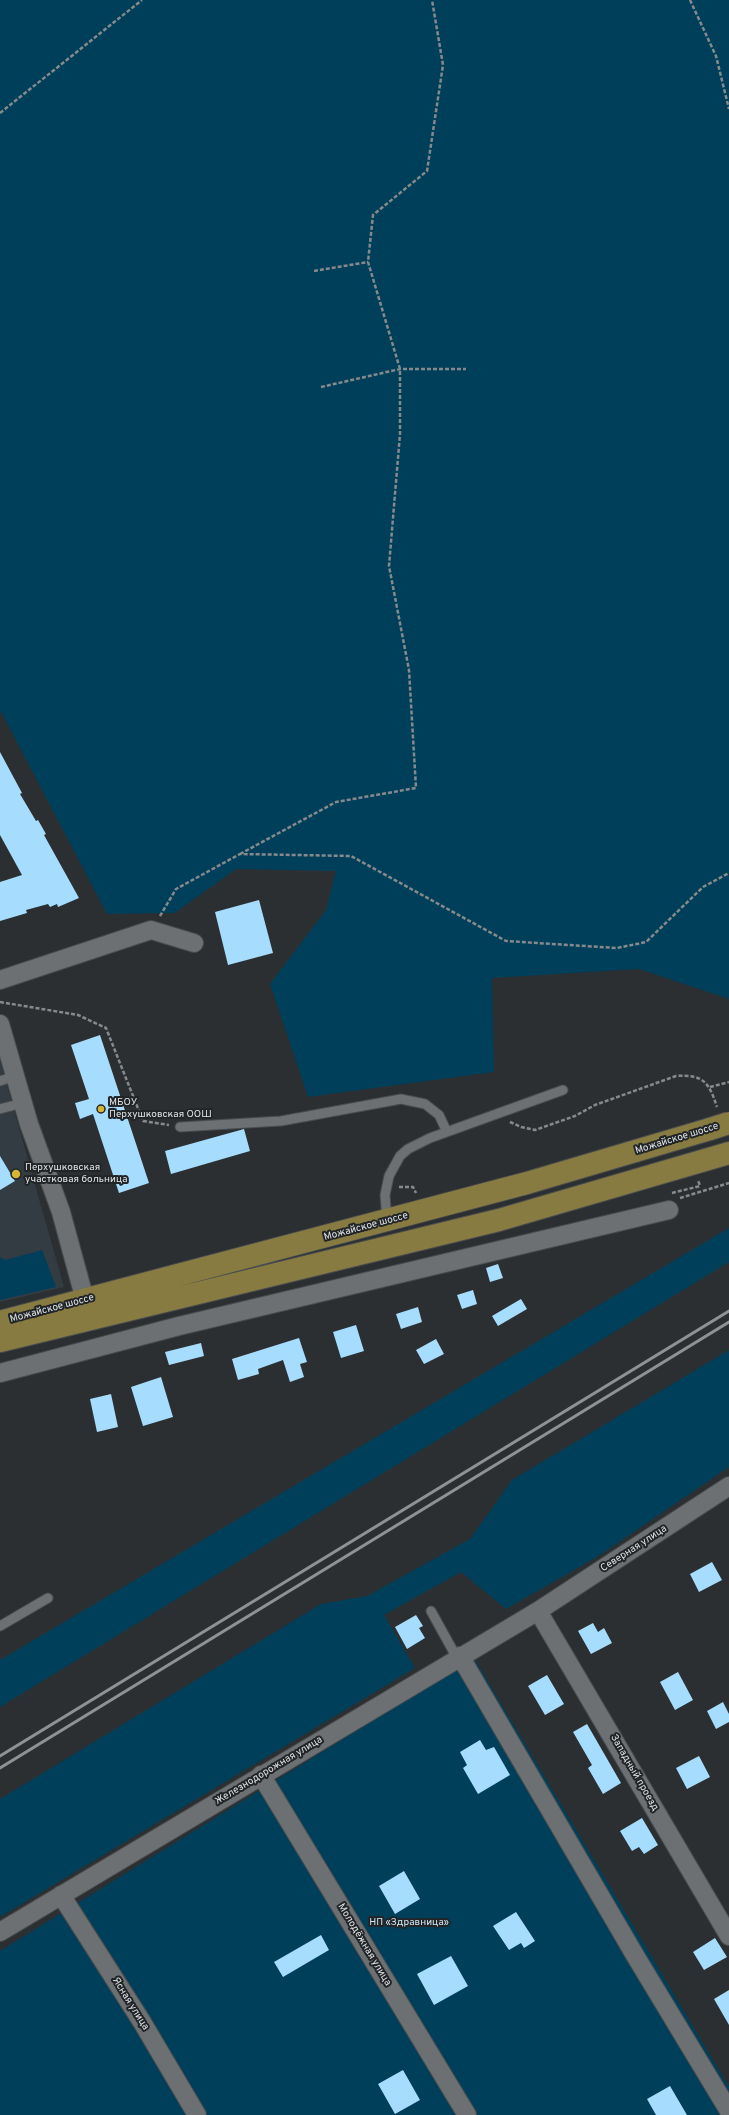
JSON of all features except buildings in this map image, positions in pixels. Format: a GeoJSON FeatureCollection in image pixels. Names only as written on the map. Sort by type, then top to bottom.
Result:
{"type":"FeatureCollection","features":[{"type":"Feature","properties":{"kind":"main road","name":"Можайское шоссе"},"geometry":{"type":"LineString","coordinates":[[0,1322],[527,1184],[719,1120]]}},
{"type":"Feature","properties":{"kind":"main road","name":"Можайское шоссе"},"geometry":{"type":"LineString","coordinates":[[0,1341],[499,1220],[724,1155]]}},
{"type":"Feature","properties":{"kind":"street"},"geometry":{"type":"LineString","coordinates":[[0,980],[151,930],[194,943]]}},
{"type":"Feature","properties":{"kind":"street"},"geometry":{"type":"LineString","coordinates":[[0,1024],[8,1079],[23,1103],[60,1212],[85,1300]]}},
{"type":"Feature","properties":{"kind":"street"},"geometry":{"type":"LineString","coordinates":[[0,1373],[187,1324],[670,1210]]}},
{"type":"Feature","properties":{"kind":"street","name":"Северная улица"},"geometry":{"type":"LineString","coordinates":[[538,1611],[729,1486]]}},
{"type":"Feature","properties":{"kind":"street","name":"Железнодорожная улица"},"geometry":{"type":"LineString","coordinates":[[0,1932],[458,1657],[538,1611]]}},
{"type":"Feature","properties":{"kind":"street","name":"Западный проезд"},"geometry":{"type":"LineString","coordinates":[[538,1611],[729,1936]]}},
{"type":"Feature","properties":{"kind":"street"},"geometry":{"type":"LineString","coordinates":[[458,1657],[729,2111]]}},
{"type":"Feature","properties":{"kind":"street","name":"Молодёжная улица"},"geometry":{"type":"LineString","coordinates":[[261,1775],[466,2115]]}},
{"type":"Feature","properties":{"kind":"street","name":"Ясная улица"},"geometry":{"type":"LineString","coordinates":[[61,1895],[142,2022],[197,2115]]}},
{"type":"Feature","properties":{"kind":"lane"},"geometry":{"type":"LineString","coordinates":[[387,1221],[386,1185],[396,1161],[404,1152],[418,1143],[563,1090]]}},
{"type":"Feature","properties":{"kind":"lane"},"geometry":{"type":"LineString","coordinates":[[180,1127],[281,1121],[400,1099],[425,1104],[439,1115],[447,1132]]}},
{"type":"Feature","properties":{"kind":"lane"},"geometry":{"type":"LineString","coordinates":[[0,1109],[23,1103]]}},
{"type":"Feature","properties":{"kind":"lane"},"geometry":{"type":"LineString","coordinates":[[0,1626],[48,1598]]}},
{"type":"Feature","properties":{"kind":"lane"},"geometry":{"type":"LineString","coordinates":[[431,1610],[458,1657]]}},
{"type":"Feature","properties":{"kind":"path"},"geometry":{"type":"LineString","coordinates":[[0,113],[142,0]]}},
{"type":"Feature","properties":{"kind":"path"},"geometry":{"type":"LineString","coordinates":[[151,930],[176,889],[336,802],[416,788],[409,670],[389,566],[400,434],[400,369],[368,262],[373,215],[427,171],[443,65],[432,0]]}},
{"type":"Feature","properties":{"kind":"path"},"geometry":{"type":"LineString","coordinates":[[690,0],[716,56],[729,109]]}},
{"type":"Feature","properties":{"kind":"path"},"geometry":{"type":"LineString","coordinates":[[314,271],[368,262]]}},
{"type":"Feature","properties":{"kind":"path"},"geometry":{"type":"LineString","coordinates":[[321,387],[400,369],[466,369]]}},
{"type":"Feature","properties":{"kind":"path"},"geometry":{"type":"LineString","coordinates":[[240,854],[351,856],[506,941],[617,948],[646,942],[703,887],[729,873]]}},
{"type":"Feature","properties":{"kind":"path"},"geometry":{"type":"LineString","coordinates":[[0,1002],[78,1015],[106,1028],[143,1121],[180,1127]]}},
{"type":"Feature","properties":{"kind":"path"},"geometry":{"type":"LineString","coordinates":[[508,1121],[521,1127],[535,1130],[574,1116],[595,1105],[676,1076],[690,1075],[702,1080],[710,1087],[719,1120]]}},
{"type":"Feature","properties":{"kind":"path"},"geometry":{"type":"LineString","coordinates":[[710,1087],[729,1082]]}},
{"type":"Feature","properties":{"kind":"path"},"geometry":{"type":"LineString","coordinates":[[396,1182],[398,1187],[413,1187],[416,1196]]}},
{"type":"Feature","properties":{"kind":"shaded area","name":"Перхушковская участковая больница"},"geometry":{"type":"Polygon","coordinates":[[[0,1061],[64,1287],[0,1302],[0,1061]]]}},
{"type":"Feature","properties":{"kind":"green space"},"geometry":{"type":"Polygon","coordinates":[[[0,0],[729,0],[729,999],[639,969],[492,978],[494,1072],[308,1097],[270,984],[326,910],[336,871],[236,869],[175,913],[107,914],[0,710],[0,0]]]}},
{"type":"Feature","properties":{"kind":"green space"},"geometry":{"type":"Polygon","coordinates":[[[729,1228],[729,1262],[0,1707],[0,1660],[729,1228]]]}},
{"type":"Feature","properties":{"kind":"green space"},"geometry":{"type":"Polygon","coordinates":[[[42,1250],[56,1287],[0,1300],[0,1257],[5,1260],[42,1250]]]}},
{"type":"Feature","properties":{"kind":"green space"},"geometry":{"type":"Polygon","coordinates":[[[729,1350],[729,1467],[597,1557],[506,1609],[461,1572],[384,1615],[415,1668],[0,1917],[0,1799],[321,1604],[367,1596],[470,1539],[512,1480],[729,1350]]]}},
{"type":"Feature","properties":{"kind":"green space","name":"НП «Здравница»"},"geometry":{"type":"Polygon","coordinates":[[[474,1658],[729,2087],[729,2115],[0,2115],[0,1951],[474,1658]]]}},
{"type":"Feature","properties":{"kind":"railway"},"geometry":{"type":"LineString","coordinates":[[0,1756],[729,1311]]}},
{"type":"Feature","properties":{"kind":"railway"},"geometry":{"type":"LineString","coordinates":[[0,1768],[729,1322]]}},
{"type":"Feature","properties":{"kind":"place","name":"МБОУ Перхушковская ООШ"},"geometry":{"type":"Point","coordinates":[101,1109]}},
{"type":"Feature","properties":{"kind":"place","name":"Перхушковская участковая больница"},"geometry":{"type":"Point","coordinates":[16,1174]}}]}
